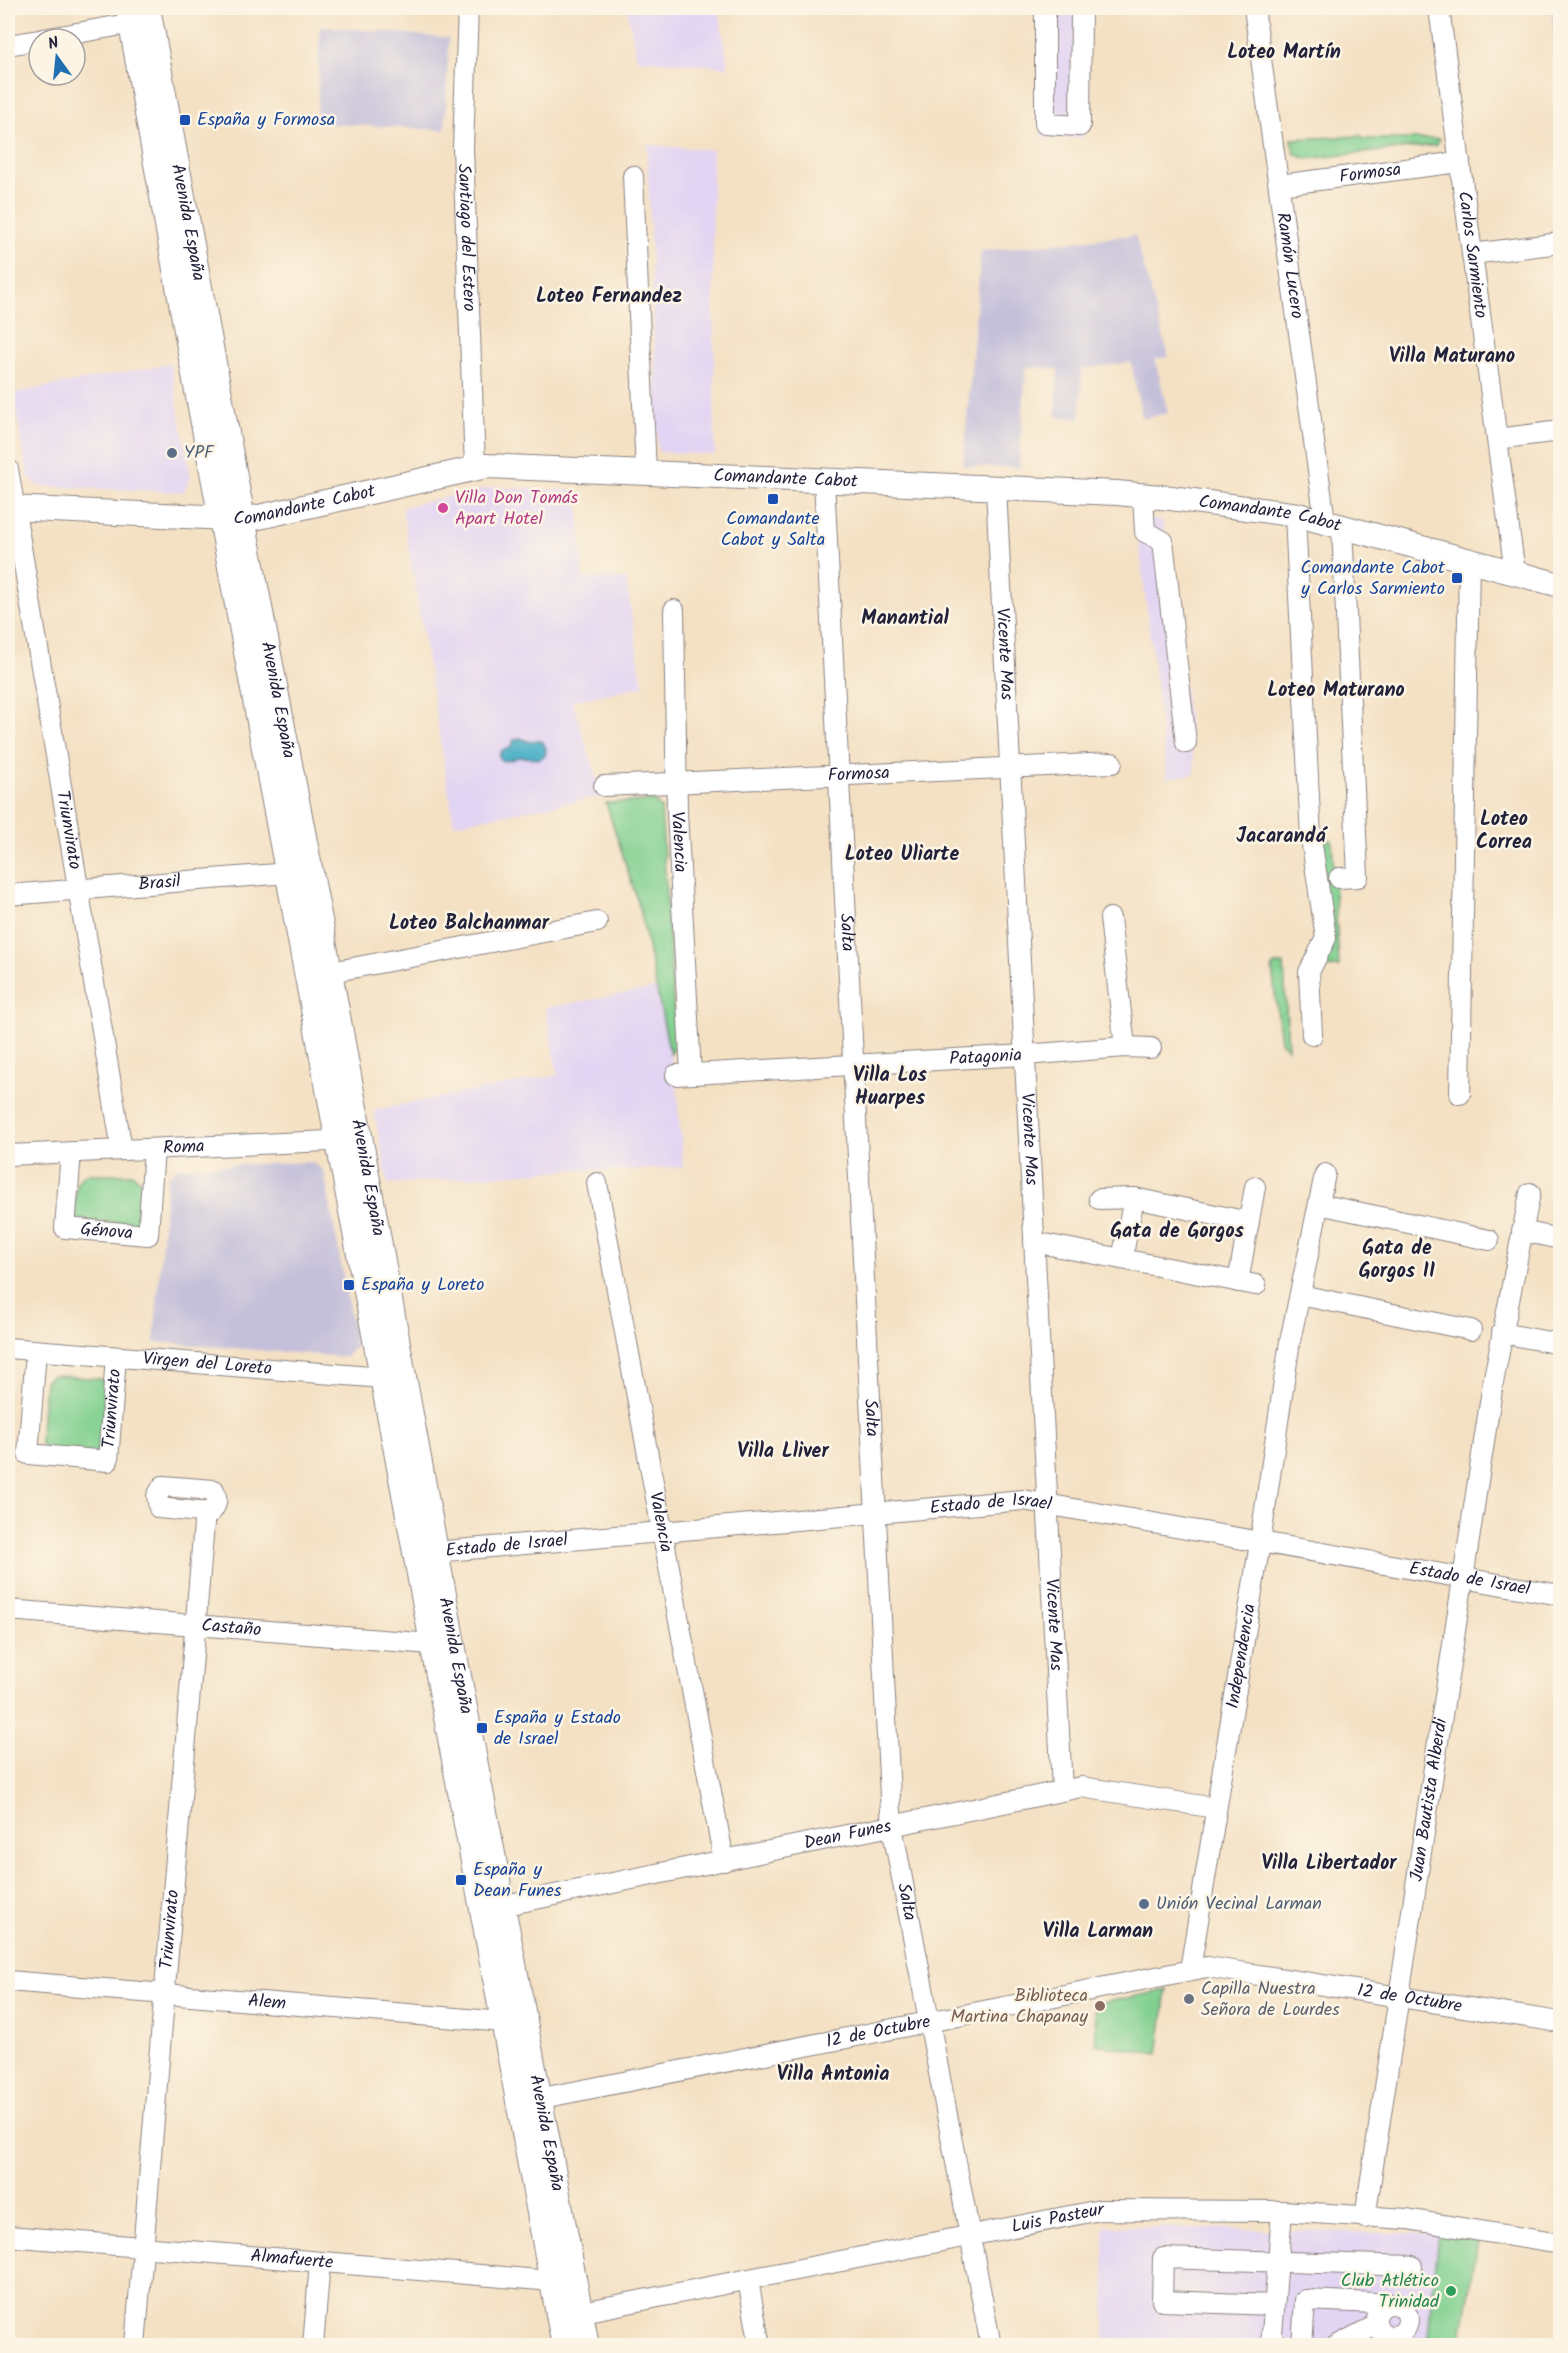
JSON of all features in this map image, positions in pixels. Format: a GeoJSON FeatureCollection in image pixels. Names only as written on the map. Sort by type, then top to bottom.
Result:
{"type":"FeatureCollection","features":[{"type":"Feature","properties":{"kind":"main road","name":"Avenida España"},"geometry":{"type":"LineString","coordinates":[[139,15],[299,872],[307,976],[348,1140],[563,2282],[570,2314],[587,2346]]}},
{"type":"Feature","properties":{"kind":"main road","name":"Comandante Cabot"},"geometry":{"type":"LineString","coordinates":[[11,509],[250,519],[486,466],[1143,495],[1295,514],[1560,585]]}},
{"type":"Feature","properties":{"kind":"main road","name":"Avenida España"},"geometry":{"type":"LineString","coordinates":[[299,872],[330,972],[348,1140]]}},
{"type":"Feature","properties":{"kind":"main road","name":"Avenida España"},"geometry":{"type":"LineString","coordinates":[[564,2346],[570,2314]]}},
{"type":"Feature","properties":{"kind":"street","name":"Santiago del Estero"},"geometry":{"type":"LineString","coordinates":[[468,8],[463,148],[475,468]]}},
{"type":"Feature","properties":{"kind":"street"},"geometry":{"type":"LineString","coordinates":[[1046,8],[1044,124],[1080,126],[1081,8]]}},
{"type":"Feature","properties":{"kind":"street","name":"Ramón Lucero"},"geometry":{"type":"LineString","coordinates":[[1254,8],[1279,185],[1334,524],[1358,878],[1339,878]]}},
{"type":"Feature","properties":{"kind":"street","name":"Carlos Sarmiento"},"geometry":{"type":"LineString","coordinates":[[1439,8],[1515,573]]}},
{"type":"Feature","properties":{"kind":"street"},"geometry":{"type":"LineString","coordinates":[[87,28],[139,15]]}},
{"type":"Feature","properties":{"kind":"street"},"geometry":{"type":"LineString","coordinates":[[8,45],[27,42]]}},
{"type":"Feature","properties":{"kind":"street","name":"Formosa"},"geometry":{"type":"LineString","coordinates":[[1279,185],[1460,162]]}},
{"type":"Feature","properties":{"kind":"street"},"geometry":{"type":"LineString","coordinates":[[633,176],[646,473]]}},
{"type":"Feature","properties":{"kind":"street"},"geometry":{"type":"LineString","coordinates":[[1472,254],[1560,243]]}},
{"type":"Feature","properties":{"kind":"street"},"geometry":{"type":"LineString","coordinates":[[1497,439],[1560,430]]}},
{"type":"Feature","properties":{"kind":"street","name":"Triunvirato"},"geometry":{"type":"LineString","coordinates":[[8,469],[11,509],[79,889],[122,1150]]}},
{"type":"Feature","properties":{"kind":"street","name":"Salta"},"geometry":{"type":"LineString","coordinates":[[824,480],[837,776],[892,1826],[991,2346]]}},
{"type":"Feature","properties":{"kind":"street","name":"Vicente Mas"},"geometry":{"type":"LineString","coordinates":[[996,488],[1062,1790]]}},
{"type":"Feature","properties":{"kind":"street"},"geometry":{"type":"LineString","coordinates":[[1143,495],[1145,532],[1163,541],[1186,743]]}},
{"type":"Feature","properties":{"kind":"street"},"geometry":{"type":"LineString","coordinates":[[1295,514],[1311,838],[1326,938],[1309,972],[1312,1035]]}},
{"type":"Feature","properties":{"kind":"street"},"geometry":{"type":"LineString","coordinates":[[1460,1094],[1469,560]]}},
{"type":"Feature","properties":{"kind":"street","name":"Valencia"},"geometry":{"type":"LineString","coordinates":[[674,610],[683,1074]]}},
{"type":"Feature","properties":{"kind":"street","name":"Formosa"},"geometry":{"type":"LineString","coordinates":[[604,786],[1112,763]]}},
{"type":"Feature","properties":{"kind":"street","name":"Brasil"},"geometry":{"type":"LineString","coordinates":[[8,895],[299,872]]}},
{"type":"Feature","properties":{"kind":"street"},"geometry":{"type":"LineString","coordinates":[[1110,918],[1125,1047]]}},
{"type":"Feature","properties":{"kind":"street"},"geometry":{"type":"LineString","coordinates":[[307,976],[597,922]]}},
{"type":"Feature","properties":{"kind":"street","name":"Patagonia"},"geometry":{"type":"LineString","coordinates":[[683,1074],[1024,1055],[1125,1047],[1151,1048]]}},
{"type":"Feature","properties":{"kind":"street","name":"Roma"},"geometry":{"type":"LineString","coordinates":[[8,1155],[348,1140]]}},
{"type":"Feature","properties":{"kind":"street","name":"Génova"},"geometry":{"type":"LineString","coordinates":[[71,1152],[65,1228],[148,1235],[154,1149]]}},
{"type":"Feature","properties":{"kind":"street","name":"Independencia"},"geometry":{"type":"LineString","coordinates":[[1190,1970],[1260,1543],[1290,1341],[1325,1174]]}},
{"type":"Feature","properties":{"kind":"street","name":"Valencia"},"geometry":{"type":"LineString","coordinates":[[597,1183],[724,1861]]}},
{"type":"Feature","properties":{"kind":"street"},"geometry":{"type":"LineString","coordinates":[[1034,1242],[1247,1283],[1249,1222],[1255,1187]]}},
{"type":"Feature","properties":{"kind":"street","name":"Juan Bautista Alberdi"},"geometry":{"type":"LineString","coordinates":[[1365,2218],[1493,1383],[1530,1193]]}},
{"type":"Feature","properties":{"kind":"street"},"geometry":{"type":"LineString","coordinates":[[1122,1259],[1134,1198]]}},
{"type":"Feature","properties":{"kind":"street"},"geometry":{"type":"LineString","coordinates":[[1099,1199],[1134,1198],[1249,1222]]}},
{"type":"Feature","properties":{"kind":"street"},"geometry":{"type":"LineString","coordinates":[[1318,1204],[1489,1240]]}},
{"type":"Feature","properties":{"kind":"street"},"geometry":{"type":"LineString","coordinates":[[1522,1231],[1560,1239]]}},
{"type":"Feature","properties":{"kind":"street"},"geometry":{"type":"LineString","coordinates":[[1300,1295],[1471,1330]]}},
{"type":"Feature","properties":{"kind":"street"},"geometry":{"type":"LineString","coordinates":[[1502,1333],[1560,1344]]}},
{"type":"Feature","properties":{"kind":"street","name":"Virgen del Loreto"},"geometry":{"type":"LineString","coordinates":[[8,1348],[393,1379]]}},
{"type":"Feature","properties":{"kind":"street","name":"Triunvirato"},"geometry":{"type":"LineString","coordinates":[[36,1351],[28,1454],[108,1461],[116,1357]]}},
{"type":"Feature","properties":{"kind":"street","name":"Estado de Israel"},"geometry":{"type":"LineString","coordinates":[[425,1552],[1023,1500],[1560,1595]]}},
{"type":"Feature","properties":{"kind":"street","name":"Triunvirato"},"geometry":{"type":"LineString","coordinates":[[135,2346],[205,1512]]}},
{"type":"Feature","properties":{"kind":"street","name":"Castaño"},"geometry":{"type":"LineString","coordinates":[[8,1610],[443,1645]]}},
{"type":"Feature","properties":{"kind":"street","name":"Dean Funes"},"geometry":{"type":"LineString","coordinates":[[493,1908],[1081,1786],[1216,1808]]}},
{"type":"Feature","properties":{"kind":"street","name":"12 de Octubre"},"geometry":{"type":"LineString","coordinates":[[530,2100],[1207,1967],[1560,2022]]}},
{"type":"Feature","properties":{"kind":"street","name":"Alem"},"geometry":{"type":"LineString","coordinates":[[8,1981],[514,2022]]}},
{"type":"Feature","properties":{"kind":"street","name":"Luis Pasteur"},"geometry":{"type":"LineString","coordinates":[[570,2314],[1100,2210],[1282,2211],[1407,2219],[1560,2244]]}},
{"type":"Feature","properties":{"kind":"street"},"geometry":{"type":"LineString","coordinates":[[1271,2346],[1282,2211]]}},
{"type":"Feature","properties":{"kind":"street","name":"Almafuerte"},"geometry":{"type":"LineString","coordinates":[[8,2236],[563,2282]]}},
{"type":"Feature","properties":{"kind":"street"},"geometry":{"type":"LineString","coordinates":[[1274,2306],[1162,2301],[1163,2258],[1412,2266]]}},
{"type":"Feature","properties":{"kind":"street"},"geometry":{"type":"LineString","coordinates":[[313,2346],[320,2262]]}},
{"type":"Feature","properties":{"kind":"street"},"geometry":{"type":"LineString","coordinates":[[748,2280],[760,2346]]}},
{"type":"Feature","properties":{"kind":"street"},"geometry":{"type":"LineString","coordinates":[[1302,2346],[1305,2300],[1401,2306],[1406,2312],[1407,2336]]}},
{"type":"Feature","properties":{"kind":"street"},"geometry":{"type":"LineString","coordinates":[[1384,2306],[1376,2314],[1376,2325],[1382,2334],[1389,2337],[1403,2332],[1407,2336]]}},
{"type":"Feature","properties":{"kind":"street"},"geometry":{"type":"LineString","coordinates":[[1336,2346],[1376,2325]]}},
{"type":"Feature","properties":{"kind":"shaded area"},"geometry":{"type":"Polygon","coordinates":[[[627,8],[719,8],[728,67],[637,59],[627,8]]]}},
{"type":"Feature","properties":{"kind":"shaded area"},"geometry":{"type":"Polygon","coordinates":[[[1041,8],[1086,8],[1084,138],[1041,137],[1041,8]]]}},
{"type":"Feature","properties":{"kind":"shaded area"},"geometry":{"type":"Polygon","coordinates":[[[1550,8],[1560,8],[1560,82],[1552,17],[1550,8]]]}},
{"type":"Feature","properties":{"kind":"shaded area"},"geometry":{"type":"Polygon","coordinates":[[[320,26],[449,38],[445,130],[317,123],[320,26]]]}},
{"type":"Feature","properties":{"kind":"shaded area"},"geometry":{"type":"Polygon","coordinates":[[[647,145],[712,150],[715,455],[658,452],[647,145]]]}},
{"type":"Feature","properties":{"kind":"shaded area"},"geometry":{"type":"Polygon","coordinates":[[[1135,235],[1169,357],[1155,359],[1168,413],[1142,419],[1131,362],[1082,369],[1080,418],[1056,417],[1058,369],[1026,367],[1019,468],[963,466],[981,251],[1135,235]]]}},
{"type":"Feature","properties":{"kind":"shaded area"},"geometry":{"type":"Polygon","coordinates":[[[170,364],[191,478],[183,492],[39,486],[28,477],[13,393],[170,364]]]}},
{"type":"Feature","properties":{"kind":"shaded area"},"geometry":{"type":"Polygon","coordinates":[[[493,487],[578,491],[583,578],[626,579],[643,686],[572,701],[603,796],[454,824],[402,507],[493,487]]]}},
{"type":"Feature","properties":{"kind":"shaded area"},"geometry":{"type":"Polygon","coordinates":[[[1136,518],[1163,521],[1195,774],[1167,778],[1136,518]]]}},
{"type":"Feature","properties":{"kind":"shaded area"},"geometry":{"type":"Polygon","coordinates":[[[657,988],[677,1089],[683,1167],[614,1171],[576,1169],[388,1184],[374,1110],[558,1075],[545,1008],[657,988]]]}},
{"type":"Feature","properties":{"kind":"shaded area"},"geometry":{"type":"Polygon","coordinates":[[[312,1162],[324,1171],[356,1346],[346,1357],[154,1342],[167,1177],[178,1167],[312,1162]]]}},
{"type":"Feature","properties":{"kind":"shaded area"},"geometry":{"type":"Polygon","coordinates":[[[1104,2226],[1439,2234],[1427,2345],[1105,2345],[1104,2226]]]}},
{"type":"Feature","properties":{"kind":"green space"},"geometry":{"type":"Polygon","coordinates":[[[1362,136],[1363,139],[1440,139],[1437,145],[1306,159],[1294,153],[1292,139],[1362,136]]]}},
{"type":"Feature","properties":{"kind":"green space"},"geometry":{"type":"Polygon","coordinates":[[[654,801],[661,808],[676,1047],[670,1054],[640,909],[606,803],[654,801]]]}},
{"type":"Feature","properties":{"kind":"green space"},"geometry":{"type":"Polygon","coordinates":[[[1332,840],[1339,967],[1320,968],[1319,841],[1332,840]]]}},
{"type":"Feature","properties":{"kind":"green space"},"geometry":{"type":"Polygon","coordinates":[[[1284,964],[1288,1048],[1281,1042],[1272,968],[1274,965],[1284,964]]]}},
{"type":"Feature","properties":{"kind":"green space"},"geometry":{"type":"Polygon","coordinates":[[[85,1174],[133,1174],[142,1182],[136,1224],[77,1220],[74,1215],[77,1182],[85,1174]]]}},
{"type":"Feature","properties":{"kind":"green space"},"geometry":{"type":"Polygon","coordinates":[[[52,1375],[100,1379],[106,1386],[101,1447],[95,1453],[45,1449],[40,1442],[45,1381],[52,1375]]]}},
{"type":"Feature","properties":{"kind":"green space"},"geometry":{"type":"Polygon","coordinates":[[[1167,1990],[1158,2054],[1096,2044],[1095,2004],[1167,1990]]]}},
{"type":"Feature","properties":{"kind":"green space","name":"Club Atlético Trinidad"},"geometry":{"type":"Polygon","coordinates":[[[1439,2234],[1478,2241],[1461,2343],[1474,2345],[1427,2345],[1439,2234]]]}},
{"type":"Feature","properties":{"kind":"water"},"geometry":{"type":"Polygon","coordinates":[[[520,738],[530,742],[537,740],[543,742],[546,749],[545,756],[539,759],[520,757],[508,761],[501,760],[499,756],[501,751],[510,748],[514,740],[520,738]]]}},
{"type":"Feature","properties":{"kind":"place","name":"España y Formosa"},"geometry":{"type":"Point","coordinates":[185,120]}},
{"type":"Feature","properties":{"kind":"place","name":"YPF"},"geometry":{"type":"Point","coordinates":[172,453]}},
{"type":"Feature","properties":{"kind":"place","name":"Comandante Cabot y Salta"},"geometry":{"type":"Point","coordinates":[773,499]}},
{"type":"Feature","properties":{"kind":"place","name":"Villa Don Tomás Apart Hotel"},"geometry":{"type":"Point","coordinates":[443,508]}},
{"type":"Feature","properties":{"kind":"place","name":"Comandante Cabot y Carlos Sarmiento"},"geometry":{"type":"Point","coordinates":[1457,578]}},
{"type":"Feature","properties":{"kind":"place","name":"España y Loreto"},"geometry":{"type":"Point","coordinates":[349,1285]}},
{"type":"Feature","properties":{"kind":"place","name":"España y Estado de Israel"},"geometry":{"type":"Point","coordinates":[482,1728]}},
{"type":"Feature","properties":{"kind":"place","name":"España y Dean Funes"},"geometry":{"type":"Point","coordinates":[461,1880]}},
{"type":"Feature","properties":{"kind":"place","name":"Unión Vecinal Larman"},"geometry":{"type":"Point","coordinates":[1144,1904]}},
{"type":"Feature","properties":{"kind":"place","name":"Capilla Nuestra Señora de Lourdes"},"geometry":{"type":"Point","coordinates":[1189,1999]}},
{"type":"Feature","properties":{"kind":"place","name":"Biblioteca Martina Chapanay"},"geometry":{"type":"Point","coordinates":[1100,2006]}},
{"type":"Feature","properties":{"kind":"place","name":"Club Atlético Trinidad"},"geometry":{"type":"Point","coordinates":[1451,2291]}},
{"type":"Feature","properties":{"kind":"district","name":"Loteo Martín"},"geometry":{"type":"Point","coordinates":[1284,53]}},
{"type":"Feature","properties":{"kind":"district","name":"Loteo Fernandez"},"geometry":{"type":"Point","coordinates":[609,297]}},
{"type":"Feature","properties":{"kind":"district","name":"Villa Maturano"},"geometry":{"type":"Point","coordinates":[1452,357]}},
{"type":"Feature","properties":{"kind":"district","name":"Manantial"},"geometry":{"type":"Point","coordinates":[905,619]}},
{"type":"Feature","properties":{"kind":"district","name":"Loteo Maturano"},"geometry":{"type":"Point","coordinates":[1336,691]}},
{"type":"Feature","properties":{"kind":"district","name":"Loteo Correa"},"geometry":{"type":"Point","coordinates":[1504,832]}},
{"type":"Feature","properties":{"kind":"district","name":"Jacarandá"},"geometry":{"type":"Point","coordinates":[1281,837]}},
{"type":"Feature","properties":{"kind":"district","name":"Loteo Uliarte"},"geometry":{"type":"Point","coordinates":[902,855]}},
{"type":"Feature","properties":{"kind":"district","name":"Loteo Balchanmar"},"geometry":{"type":"Point","coordinates":[469,924]}},
{"type":"Feature","properties":{"kind":"district","name":"Villa Los Huarpes"},"geometry":{"type":"Point","coordinates":[890,1088]}},
{"type":"Feature","properties":{"kind":"district","name":"Gata de Gorgos"},"geometry":{"type":"Point","coordinates":[1177,1232]}},
{"type":"Feature","properties":{"kind":"district","name":"Gata de Gorgos II"},"geometry":{"type":"Point","coordinates":[1397,1260]}},
{"type":"Feature","properties":{"kind":"district","name":"Villa Lliver"},"geometry":{"type":"Point","coordinates":[783,1452]}},
{"type":"Feature","properties":{"kind":"district","name":"Villa Libertador"},"geometry":{"type":"Point","coordinates":[1329,1864]}},
{"type":"Feature","properties":{"kind":"district","name":"Villa Larman"},"geometry":{"type":"Point","coordinates":[1098,1932]}},
{"type":"Feature","properties":{"kind":"district","name":"Villa Antonia"},"geometry":{"type":"Point","coordinates":[833,2075]}}]}
